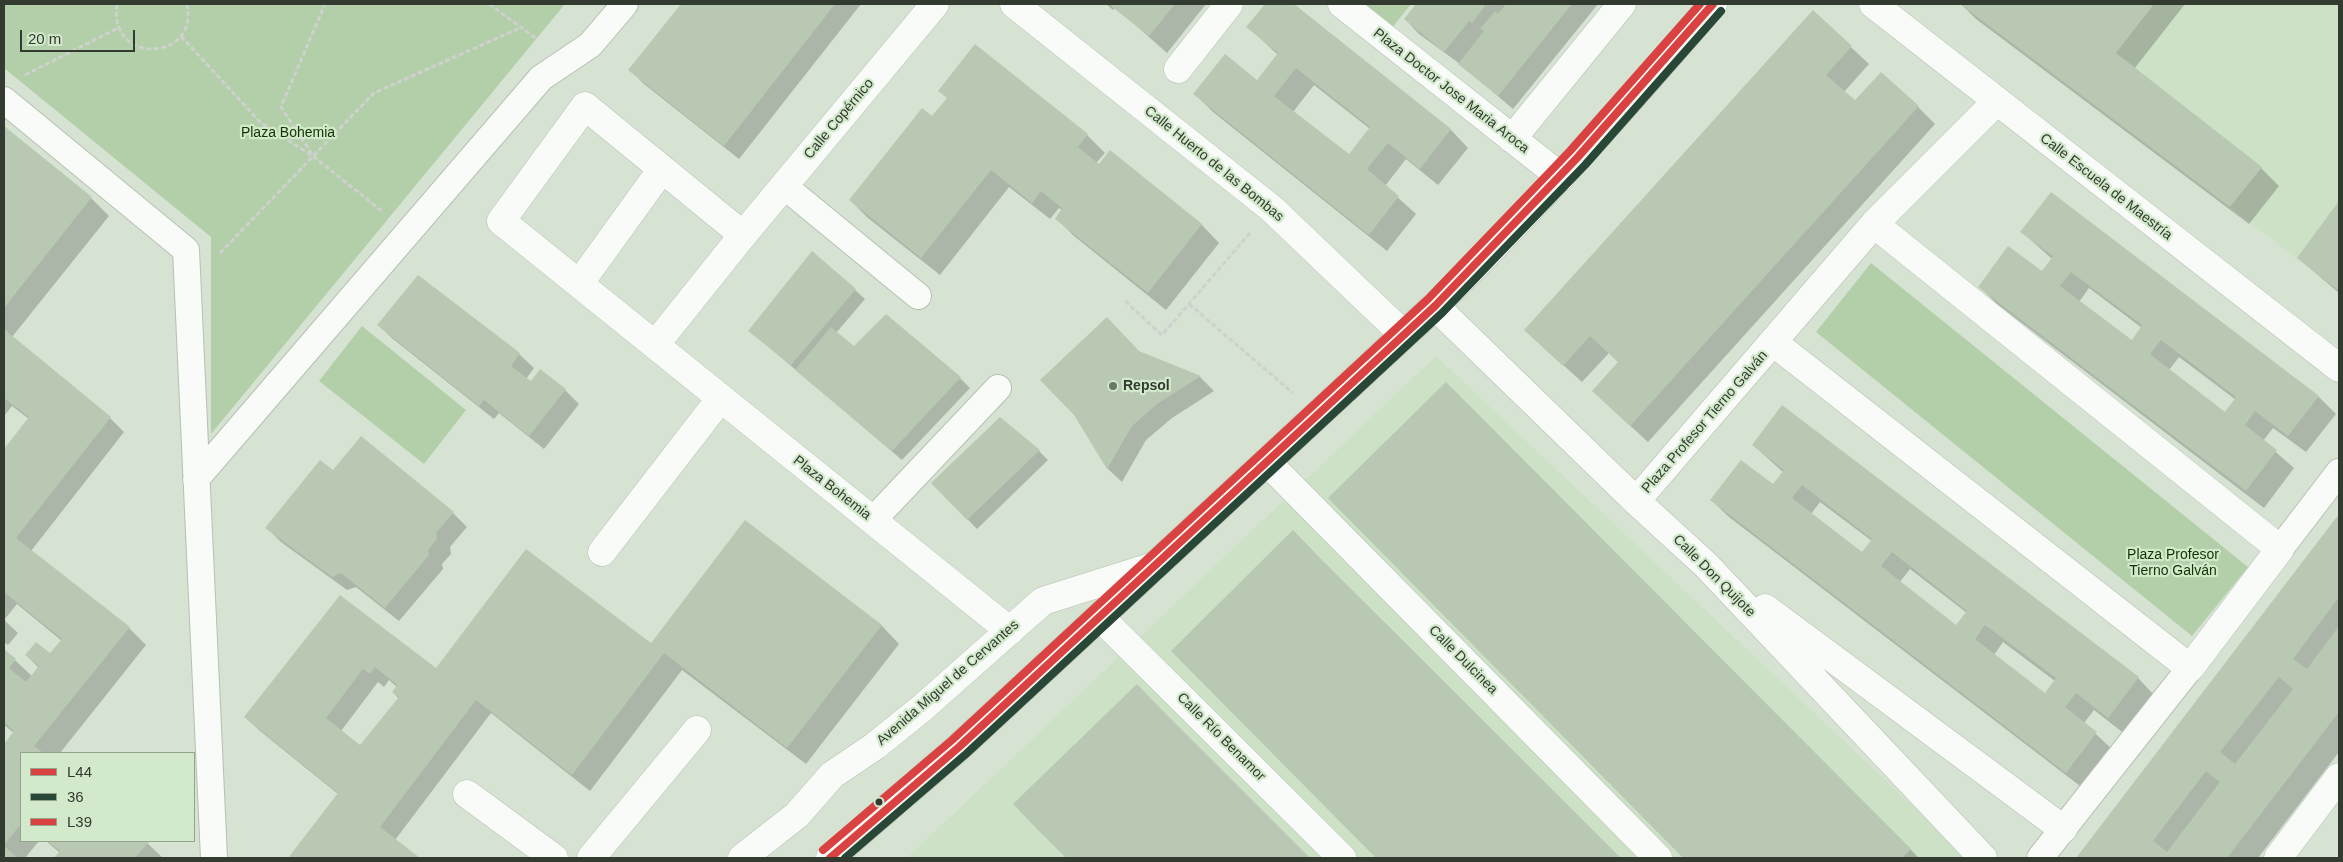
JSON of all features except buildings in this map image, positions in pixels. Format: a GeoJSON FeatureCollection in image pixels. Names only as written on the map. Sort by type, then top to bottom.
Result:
{"type":"FeatureCollection","features":[{"type":"Feature","properties":{"kind":"street"},"geometry":{"type":"LineString","coordinates":[[196,479],[541,78],[590,45],[625,4]]}},
{"type":"Feature","properties":{"kind":"street","name":"Calle Copérnico"},"geometry":{"type":"LineString","coordinates":[[743,235],[936,4]]}},
{"type":"Feature","properties":{"kind":"street","name":"Calle Huerto de las Bombas"},"geometry":{"type":"LineString","coordinates":[[1014,4],[1272,209],[1404,335]]}},
{"type":"Feature","properties":{"kind":"street"},"geometry":{"type":"LineString","coordinates":[[1178,69],[1229,4]]}},
{"type":"Feature","properties":{"kind":"street","name":"Plaza Doctor Jose Maria Aroca"},"geometry":{"type":"LineString","coordinates":[[1342,4],[1561,177]]}},
{"type":"Feature","properties":{"kind":"street"},"geometry":{"type":"LineString","coordinates":[[1512,139],[1622,4]]}},
{"type":"Feature","properties":{"kind":"street","name":"Avenida Miguel de Cervantes"},"geometry":{"type":"LineString","coordinates":[[830,858],[959,747],[1435,306],[1500,242],[1561,177],[1713,4]]}},
{"type":"Feature","properties":{"kind":"street","name":"Calle Escuela de Maestría"},"geometry":{"type":"LineString","coordinates":[[1873,4],[1996,102],[2339,368]]}},
{"type":"Feature","properties":{"kind":"street"},"geometry":{"type":"LineString","coordinates":[[10,90],[186,250],[214,858]]}},
{"type":"Feature","properties":{"kind":"street","name":"Plaza Profesor Tierno Galván"},"geometry":{"type":"LineString","coordinates":[[1636,501],[1774,343],[1874,224],[1996,102]]}},
{"type":"Feature","properties":{"kind":"street","name":"Plaza Bohemia"},"geometry":{"type":"LineString","coordinates":[[743,235],[585,106],[501,221],[720,400],[1010,631]]}},
{"type":"Feature","properties":{"kind":"street"},"geometry":{"type":"LineString","coordinates":[[579,284],[662,168]]}},
{"type":"Feature","properties":{"kind":"street"},"geometry":{"type":"LineString","coordinates":[[784,186],[918,296]]}},
{"type":"Feature","properties":{"kind":"street"},"geometry":{"type":"LineString","coordinates":[[1874,224],[2280,549]]}},
{"type":"Feature","properties":{"kind":"street"},"geometry":{"type":"LineString","coordinates":[[654,345],[743,235]]}},
{"type":"Feature","properties":{"kind":"street","name":"Calle Don Quijote"},"geometry":{"type":"LineString","coordinates":[[1435,306],[1636,501],[1706,564],[1970,854]]}},
{"type":"Feature","properties":{"kind":"street","name":"Plaza Profesor Tierno Galván"},"geometry":{"type":"LineString","coordinates":[[1774,343],[2190,668]]}},
{"type":"Feature","properties":{"kind":"street"},"geometry":{"type":"LineString","coordinates":[[873,520],[998,388]]}},
{"type":"Feature","properties":{"kind":"street"},"geometry":{"type":"LineString","coordinates":[[602,552],[720,400]]}},
{"type":"Feature","properties":{"kind":"street","name":"Calle Dulcinea"},"geometry":{"type":"LineString","coordinates":[[1267,462],[1658,858]]}},
{"type":"Feature","properties":{"kind":"street"},"geometry":{"type":"LineString","coordinates":[[2040,858],[2190,668],[2339,472]]}},
{"type":"Feature","properties":{"kind":"street"},"geometry":{"type":"LineString","coordinates":[[1706,564],[2063,829]]}},
{"type":"Feature","properties":{"kind":"street","name":"Avenida Miguel de Cervantes"},"geometry":{"type":"LineString","coordinates":[[742,858],[797,815],[822,785],[840,768],[875,746],[921,710],[1043,601],[1154,566]]}},
{"type":"Feature","properties":{"kind":"street","name":"Calle Río Benamor"},"geometry":{"type":"LineString","coordinates":[[1100,617],[1342,858]]}},
{"type":"Feature","properties":{"kind":"street"},"geometry":{"type":"LineString","coordinates":[[591,858],[697,730]]}},
{"type":"Feature","properties":{"kind":"street"},"geometry":{"type":"LineString","coordinates":[[2278,858],[2339,777]]}},
{"type":"Feature","properties":{"kind":"street"},"geometry":{"type":"LineString","coordinates":[[467,794],[554,858]]}},
{"type":"Feature","properties":{"kind":"path"},"geometry":{"type":"LineString","coordinates":[[117,4],[115,16],[118,28],[127,40],[140,48],[155,50],[170,46],[181,36],[187,25],[189,13],[187,4]]}},
{"type":"Feature","properties":{"kind":"path"},"geometry":{"type":"LineString","coordinates":[[314,156],[281,107],[325,4]]}},
{"type":"Feature","properties":{"kind":"path"},"geometry":{"type":"LineString","coordinates":[[489,4],[522,26],[564,62]]}},
{"type":"Feature","properties":{"kind":"path"},"geometry":{"type":"LineString","coordinates":[[188,288],[374,93],[522,26]]}},
{"type":"Feature","properties":{"kind":"path"},"geometry":{"type":"LineString","coordinates":[[10,90],[118,28]]}},
{"type":"Feature","properties":{"kind":"path"},"geometry":{"type":"LineString","coordinates":[[181,36],[260,122],[314,156],[407,232]]}},
{"type":"Feature","properties":{"kind":"path"},"geometry":{"type":"LineString","coordinates":[[1125,301],[1162,335],[1272,209]]}},
{"type":"Feature","properties":{"kind":"path"},"geometry":{"type":"LineString","coordinates":[[1189,304],[1317,414]]}},
{"type":"Feature","properties":{"kind":"shaded area"},"geometry":{"type":"Polygon","coordinates":[[[1960,4],[2339,4],[2339,291],[2230,207],[1960,4]]]}},
{"type":"Feature","properties":{"kind":"shaded area"},"geometry":{"type":"Polygon","coordinates":[[[1436,356],[1968,858],[907,858],[1436,356]]]}},
{"type":"Feature","properties":{"kind":"green space","name":"Plaza Bohemia"},"geometry":{"type":"Polygon","coordinates":[[[4,4],[565,4],[211,434],[211,237],[4,68],[4,4]]]}},
{"type":"Feature","properties":{"kind":"green space"},"geometry":{"type":"Polygon","coordinates":[[[1342,4],[1411,4],[1384,38],[1342,4]]]}},
{"type":"Feature","properties":{"kind":"green space","name":"Plaza Profesor Tierno Galván"},"geometry":{"type":"Polygon","coordinates":[[[1871,263],[2248,567],[2192,636],[1816,332],[1871,263]]]}},
{"type":"Feature","properties":{"kind":"green space"},"geometry":{"type":"Polygon","coordinates":[[[362,326],[466,410],[424,464],[319,381],[362,326]]]}},
{"type":"Feature","properties":{"kind":"transit line","name":"L39"},"geometry":{"type":"LineString","coordinates":[[823,850],[952,740],[1428,299],[1570,151],[1700,4]]}},
{"type":"Feature","properties":{"kind":"transit line","name":"L44"},"geometry":{"type":"LineString","coordinates":[[830,858],[959,747],[1435,306],[1577,158],[1713,4]]}},
{"type":"Feature","properties":{"kind":"transit line","name":"36"},"geometry":{"type":"LineString","coordinates":[[845,858],[966,754],[1442,313],[1585,165],[1721,11]]}},
{"type":"Feature","properties":{"kind":"place","name":"Repsol"},"geometry":{"type":"Point","coordinates":[1113,386]}}]}
